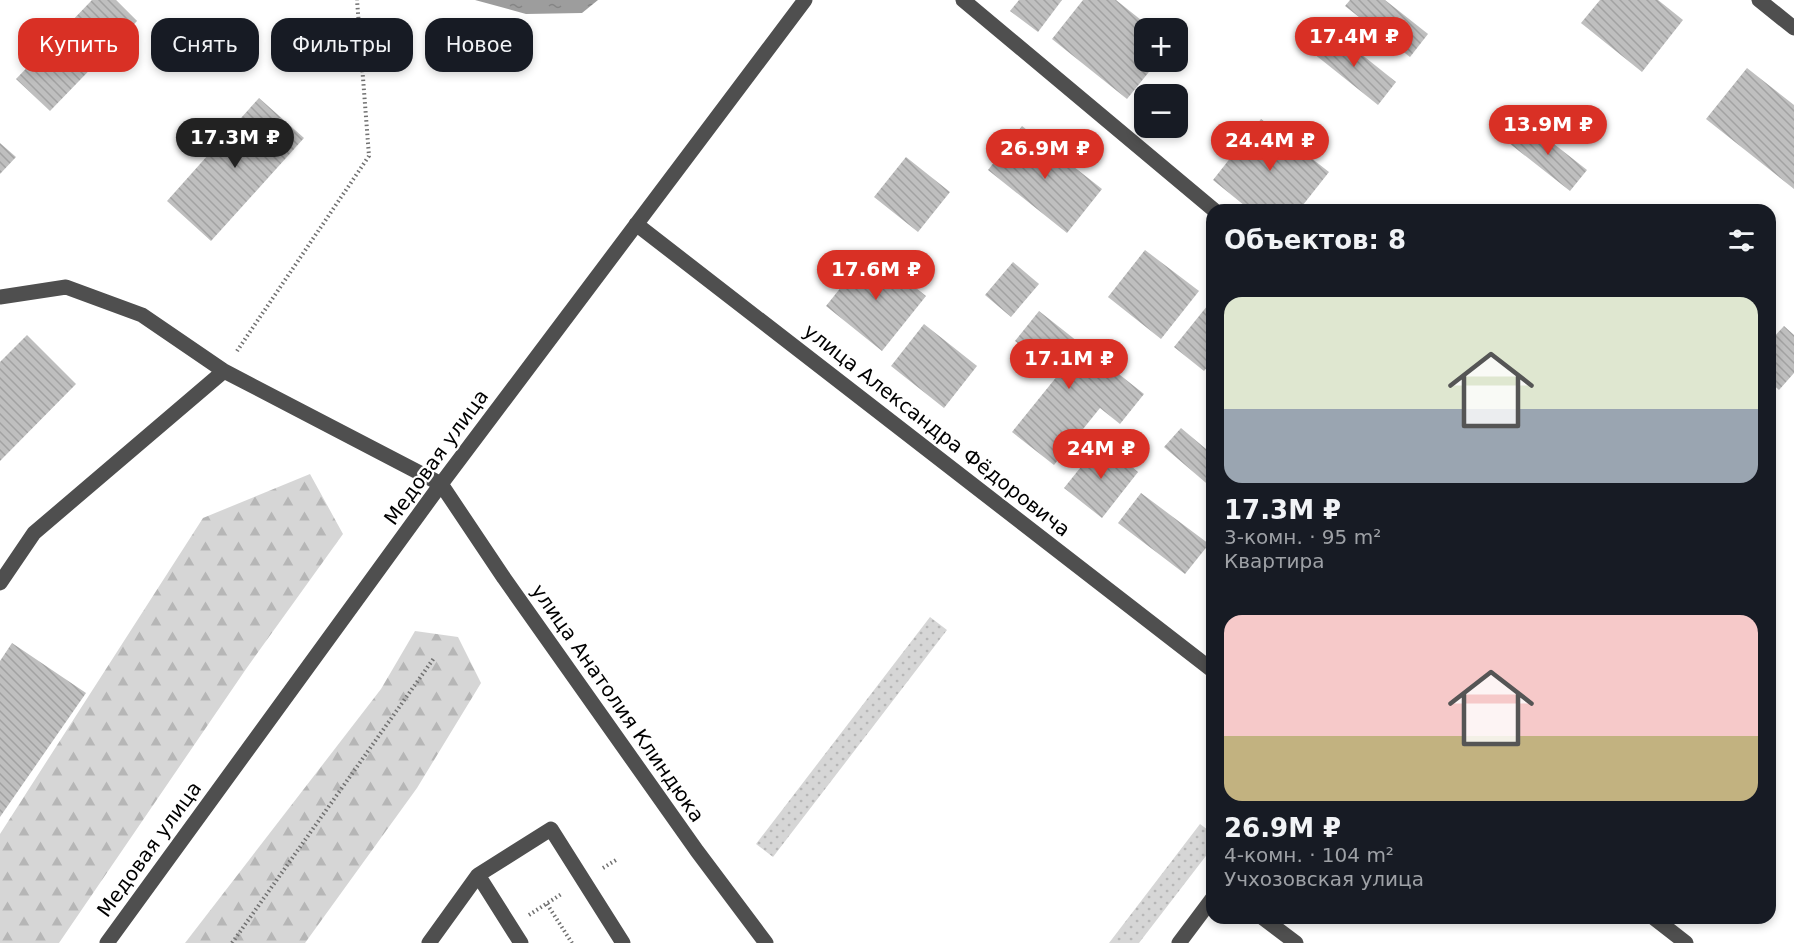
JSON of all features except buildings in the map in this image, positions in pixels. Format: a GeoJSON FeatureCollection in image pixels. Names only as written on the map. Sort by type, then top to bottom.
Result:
{"type":"FeatureCollection","features":[{"type":"Feature","properties":{"kind":"street","name":"Медовая улица"},"geometry":{"type":"LineString","coordinates":[[107,943],[441,484],[805,0]]}},
{"type":"Feature","properties":{"kind":"street"},"geometry":{"type":"LineString","coordinates":[[963,0],[1207,204]]}},
{"type":"Feature","properties":{"kind":"street"},"geometry":{"type":"LineString","coordinates":[[1760,0],[1794,28]]}},
{"type":"Feature","properties":{"kind":"street","name":"улица Александра Фёдоровича"},"geometry":{"type":"LineString","coordinates":[[636,224],[1206,665]]}},
{"type":"Feature","properties":{"kind":"street"},"geometry":{"type":"LineString","coordinates":[[0,297],[66,287],[142,315],[224,371],[441,484]]}},
{"type":"Feature","properties":{"kind":"street"},"geometry":{"type":"LineString","coordinates":[[0,583],[34,533],[224,371]]}},
{"type":"Feature","properties":{"kind":"street","name":"улица Анатолия Клиндюка"},"geometry":{"type":"LineString","coordinates":[[441,484],[504,578],[766,943]]}},
{"type":"Feature","properties":{"kind":"street"},"geometry":{"type":"LineString","coordinates":[[429,943],[478,875],[551,829],[623,943]]}},
{"type":"Feature","properties":{"kind":"street"},"geometry":{"type":"LineString","coordinates":[[478,875],[522,943]]}},
{"type":"Feature","properties":{"kind":"street"},"geometry":{"type":"LineString","coordinates":[[1179,943],[1206,907]]}},
{"type":"Feature","properties":{"kind":"street"},"geometry":{"type":"LineString","coordinates":[[1271,924],[1296,943]]}},
{"type":"Feature","properties":{"kind":"street"},"geometry":{"type":"LineString","coordinates":[[1662,924],[1686,943]]}},
{"type":"Feature","properties":{"kind":"path"},"geometry":{"type":"LineString","coordinates":[[224,371],[369,156],[357,0]]}},
{"type":"Feature","properties":{"kind":"path"},"geometry":{"type":"LineString","coordinates":[[232,943],[434,658]]}},
{"type":"Feature","properties":{"kind":"path"},"geometry":{"type":"LineString","coordinates":[[511,927],[616,860]]}},
{"type":"Feature","properties":{"kind":"path"},"geometry":{"type":"LineString","coordinates":[[547,904],[572,943]]}},
{"type":"Feature","properties":{"kind":"green space"},"geometry":{"type":"Polygon","coordinates":[[[310,474],[343,534],[246,669],[59,943],[0,943],[0,834],[203,518],[310,474]]]}},
{"type":"Feature","properties":{"kind":"green space"},"geometry":{"type":"Polygon","coordinates":[[[930,617],[947,630],[773,857],[756,844],[930,617]]]}},
{"type":"Feature","properties":{"kind":"green space"},"geometry":{"type":"Polygon","coordinates":[[[415,631],[458,637],[481,683],[417,788],[305,943],[185,943],[381,689],[415,631]]]}},
{"type":"Feature","properties":{"kind":"green space"},"geometry":{"type":"Polygon","coordinates":[[[1200,824],[1206,828],[1206,856],[1139,943],[1109,943],[1200,824]]]}},
{"type":"Feature","properties":{"kind":"water"},"geometry":{"type":"Polygon","coordinates":[[[475,0],[598,0],[582,13],[526,14],[475,0]]]}}]}
